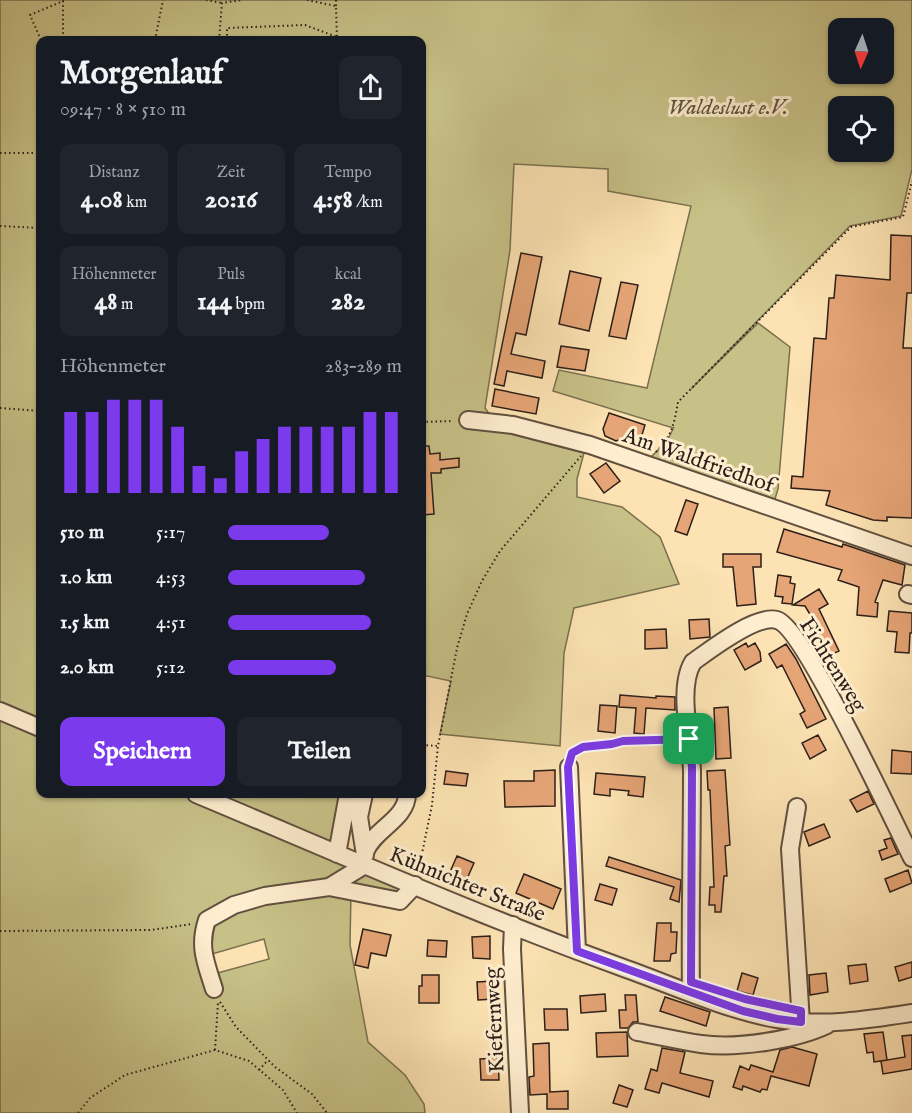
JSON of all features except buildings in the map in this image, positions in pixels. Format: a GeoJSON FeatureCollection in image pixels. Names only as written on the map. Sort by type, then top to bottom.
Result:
{"type":"FeatureCollection","features":[{"type":"Feature","properties":{"kind":"street","name":"Am Waldfriedhof"},"geometry":{"type":"LineString","coordinates":[[468,420],[513,425],[590,445],[912,556]]}},
{"type":"Feature","properties":{"kind":"street","name":"Fichtenweg"},"geometry":{"type":"LineString","coordinates":[[691,992],[692,767],[686,687],[687,671],[693,662],[752,624],[776,620],[784,624],[831,696],[912,858]]}},
{"type":"Feature","properties":{"kind":"street"},"geometry":{"type":"LineString","coordinates":[[0,711],[36,726]]}},
{"type":"Feature","properties":{"kind":"street"},"geometry":{"type":"LineString","coordinates":[[568,767],[577,951]]}},
{"type":"Feature","properties":{"kind":"street","name":"Kühnichter Straße"},"geometry":{"type":"LineString","coordinates":[[205,798],[337,854],[365,859],[416,879],[513,925],[577,951],[743,1011],[801,1022],[864,1020],[912,1013]]}},
{"type":"Feature","properties":{"kind":"street"},"geometry":{"type":"LineString","coordinates":[[337,854],[347,798]]}},
{"type":"Feature","properties":{"kind":"street"},"geometry":{"type":"LineString","coordinates":[[363,798],[359,818],[365,859]]}},
{"type":"Feature","properties":{"kind":"street"},"geometry":{"type":"LineString","coordinates":[[329,887],[365,859],[369,842],[405,807],[406,798]]}},
{"type":"Feature","properties":{"kind":"street"},"geometry":{"type":"LineString","coordinates":[[797,807],[790,849],[801,1022]]}},
{"type":"Feature","properties":{"kind":"street"},"geometry":{"type":"LineString","coordinates":[[214,989],[201,936],[207,920],[234,905],[265,896],[329,887],[400,901],[416,879]]}},
{"type":"Feature","properties":{"kind":"street","name":"Kiefernweg"},"geometry":{"type":"LineString","coordinates":[[513,925],[512,950],[520,1113]]}},
{"type":"Feature","properties":{"kind":"street","name":"Kühnichter Straße"},"geometry":{"type":"LineString","coordinates":[[637,1032],[700,1044],[724,1046],[808,1033],[833,1022]]}},
{"type":"Feature","properties":{"kind":"path"},"geometry":{"type":"LineString","coordinates":[[155,36],[163,0]]}},
{"type":"Feature","properties":{"kind":"path"},"geometry":{"type":"LineString","coordinates":[[206,0],[222,3],[242,0]]}},
{"type":"Feature","properties":{"kind":"path"},"geometry":{"type":"LineString","coordinates":[[307,0],[336,6]]}},
{"type":"Feature","properties":{"kind":"path"},"geometry":{"type":"LineString","coordinates":[[336,0],[337,36]]}},
{"type":"Feature","properties":{"kind":"path"},"geometry":{"type":"LineString","coordinates":[[39,36],[30,15],[65,1],[63,36]]}},
{"type":"Feature","properties":{"kind":"path"},"geometry":{"type":"LineString","coordinates":[[219,36],[222,3]]}},
{"type":"Feature","properties":{"kind":"path"},"geometry":{"type":"LineString","coordinates":[[227,36],[227,28],[305,25],[330,36]]}},
{"type":"Feature","properties":{"kind":"path"},"geometry":{"type":"LineString","coordinates":[[0,153],[36,153]]}},
{"type":"Feature","properties":{"kind":"path"},"geometry":{"type":"LineString","coordinates":[[644,464],[667,441],[673,428],[678,402],[851,227],[903,217],[912,181]]}},
{"type":"Feature","properties":{"kind":"path"},"geometry":{"type":"LineString","coordinates":[[0,226],[36,228]]}},
{"type":"Feature","properties":{"kind":"path"},"geometry":{"type":"LineString","coordinates":[[0,408],[36,411]]}},
{"type":"Feature","properties":{"kind":"path"},"geometry":{"type":"LineString","coordinates":[[426,422],[468,420]]}},
{"type":"Feature","properties":{"kind":"path"},"geometry":{"type":"LineString","coordinates":[[416,879],[432,805],[438,746],[460,636],[467,614],[482,581],[500,551],[590,445]]}},
{"type":"Feature","properties":{"kind":"path"},"geometry":{"type":"LineString","coordinates":[[568,767],[572,753],[583,747],[623,741],[689,739]]}},
{"type":"Feature","properties":{"kind":"path"},"geometry":{"type":"LineString","coordinates":[[426,744],[438,746]]}},
{"type":"Feature","properties":{"kind":"path"},"geometry":{"type":"LineString","coordinates":[[0,931],[151,930],[185,926],[207,920]]}},
{"type":"Feature","properties":{"kind":"path"},"geometry":{"type":"LineString","coordinates":[[215,1050],[219,999],[236,1027],[268,1060],[312,1094],[327,1113]]}},
{"type":"Feature","properties":{"kind":"path"},"geometry":{"type":"LineString","coordinates":[[78,1113],[90,1098],[125,1075],[215,1050],[249,1061],[283,1090],[297,1113]]}},
{"type":"Feature","properties":{"kind":"path"},"geometry":{"type":"LineString","coordinates":[[259,1070],[268,1060]]}},
{"type":"Feature","properties":{"kind":"green space","name":"Waldeslust e.V."},"geometry":{"type":"Polygon","coordinates":[[[0,0],[912,0],[912,169],[901,216],[850,226],[691,389],[758,323],[790,347],[778,489],[775,499],[650,458],[667,441],[674,427],[553,391],[559,370],[647,388],[691,206],[608,191],[608,169],[514,164],[510,250],[485,408],[495,422],[496,430],[584,453],[577,479],[577,497],[622,507],[660,537],[679,584],[574,608],[564,653],[560,746],[440,734],[451,681],[426,676],[426,36],[36,36],[36,724],[0,709],[0,0]]]}},
{"type":"Feature","properties":{"kind":"green space"},"geometry":{"type":"Polygon","coordinates":[[[0,712],[36,727],[36,798],[204,798],[364,865],[329,888],[365,866],[414,885],[400,901],[351,892],[350,945],[368,1042],[405,1075],[424,1104],[425,1113],[0,1113],[0,712]],[[264,939],[205,956],[210,975],[269,959],[264,939]]]}},
{"type":"Feature","properties":{"kind":"green space"},"geometry":{"type":"Polygon","coordinates":[[[209,798],[346,798],[339,845],[209,798]]]}},
{"type":"Feature","properties":{"kind":"route"},"geometry":{"type":"LineString","coordinates":[[689,739],[692,767],[691,982],[745,999],[801,1011],[801,1022],[743,1011],[577,951],[568,767],[572,753],[583,747],[623,741],[689,739]]}}]}
